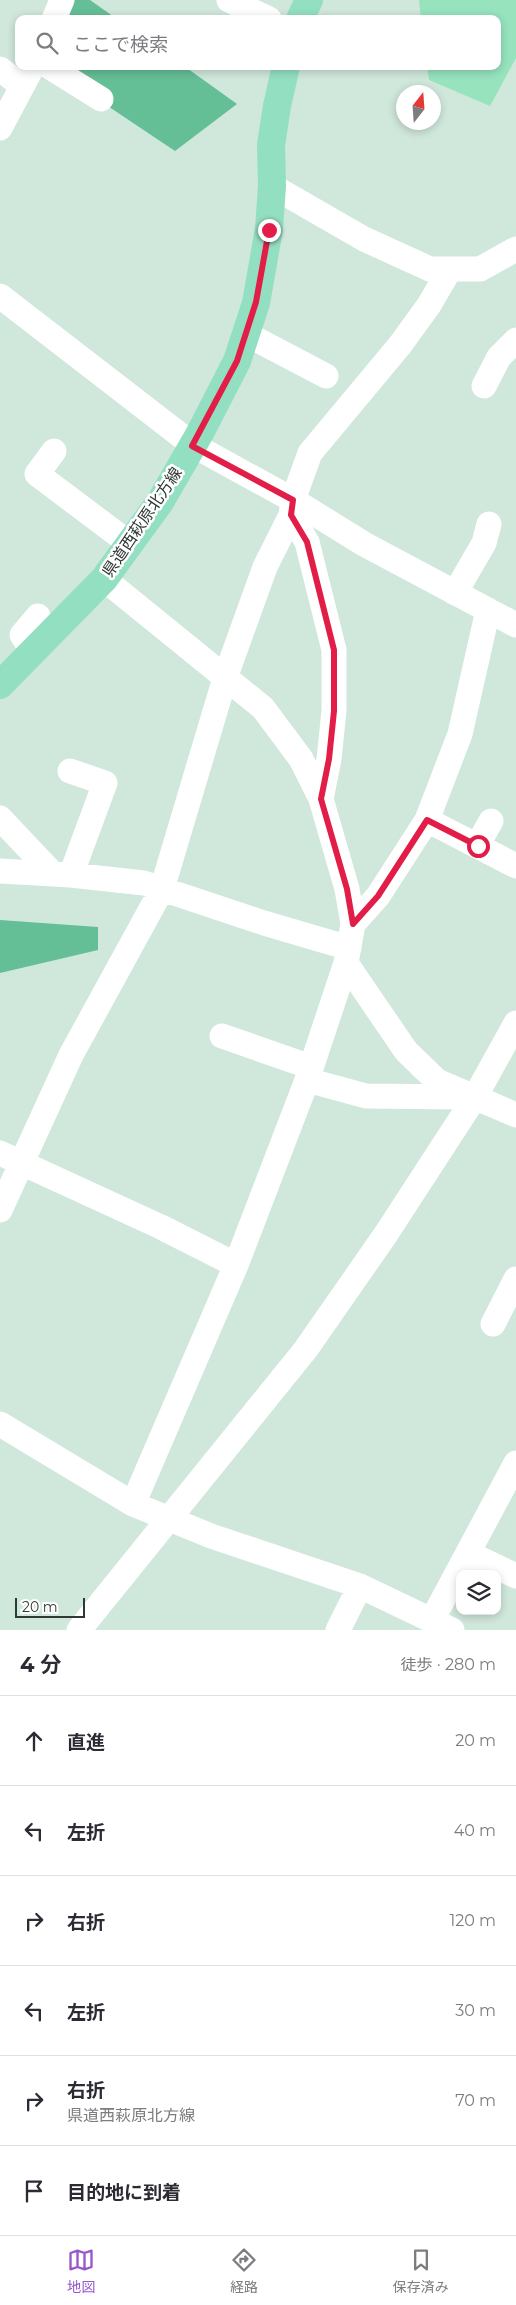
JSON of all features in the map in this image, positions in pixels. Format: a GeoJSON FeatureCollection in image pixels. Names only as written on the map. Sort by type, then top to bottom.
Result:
{"type":"FeatureCollection","features":[{"type":"Feature","properties":{"kind":"main road"},"geometry":{"type":"LineString","coordinates":[[302,15],[309,0]]}},
{"type":"Feature","properties":{"kind":"main road","name":"県道西萩原北方線"},"geometry":{"type":"LineString","coordinates":[[0,685],[104,579],[130,544],[160,502],[237,361],[256,302],[269,230],[272,186],[271,145],[285,70]]}},
{"type":"Feature","properties":{"kind":"street"},"geometry":{"type":"LineString","coordinates":[[56,15],[62,0]]}},
{"type":"Feature","properties":{"kind":"street"},"geometry":{"type":"LineString","coordinates":[[231,8],[255,15]]}},
{"type":"Feature","properties":{"kind":"street"},"geometry":{"type":"LineString","coordinates":[[0,69],[28,76],[0,128]]}},
{"type":"Feature","properties":{"kind":"street"},"geometry":{"type":"LineString","coordinates":[[54,70],[101,100]]}},
{"type":"Feature","properties":{"kind":"street"},"geometry":{"type":"LineString","coordinates":[[272,186],[364,239],[430,269],[480,269],[516,249]]}},
{"type":"Feature","properties":{"kind":"street"},"geometry":{"type":"LineString","coordinates":[[0,1210],[10,1158],[71,1055],[162,889],[225,678],[265,567],[292,508],[310,453],[400,345],[429,305],[450,269]]}},
{"type":"Feature","properties":{"kind":"street"},"geometry":{"type":"LineString","coordinates":[[0,296],[192,446],[292,508],[516,625]]}},
{"type":"Feature","properties":{"kind":"street"},"geometry":{"type":"LineString","coordinates":[[246,334],[326,376]]}},
{"type":"Feature","properties":{"kind":"street"},"geometry":{"type":"LineString","coordinates":[[484,386],[499,357],[516,340]]}},
{"type":"Feature","properties":{"kind":"street"},"geometry":{"type":"LineString","coordinates":[[54,451],[38,474],[130,544]]}},
{"type":"Feature","properties":{"kind":"street"},"geometry":{"type":"LineString","coordinates":[[292,508],[307,542],[334,650],[334,711],[329,759],[321,799]]}},
{"type":"Feature","properties":{"kind":"street"},"geometry":{"type":"LineString","coordinates":[[455,593],[484,542],[489,524]]}},
{"type":"Feature","properties":{"kind":"street"},"geometry":{"type":"LineString","coordinates":[[104,579],[263,708],[284,734],[301,760],[321,799],[347,889],[349,945],[406,1051],[437,1081],[516,1116]]}},
{"type":"Feature","properties":{"kind":"street"},"geometry":{"type":"LineString","coordinates":[[133,1504],[236,1265],[309,1074],[349,945],[427,820],[460,734],[488,610]]}},
{"type":"Feature","properties":{"kind":"street"},"geometry":{"type":"LineString","coordinates":[[33,652],[22,635],[38,616]]}},
{"type":"Feature","properties":{"kind":"street"},"geometry":{"type":"LineString","coordinates":[[62,874],[104,783],[70,771]]}},
{"type":"Feature","properties":{"kind":"street"},"geometry":{"type":"LineString","coordinates":[[0,818],[62,874]]}},
{"type":"Feature","properties":{"kind":"street"},"geometry":{"type":"LineString","coordinates":[[427,820],[516,866]]}},
{"type":"Feature","properties":{"kind":"street"},"geometry":{"type":"LineString","coordinates":[[478,846],[491,821]]}},
{"type":"Feature","properties":{"kind":"street"},"geometry":{"type":"LineString","coordinates":[[0,872],[62,874],[144,883],[264,923],[349,945]]}},
{"type":"Feature","properties":{"kind":"street"},"geometry":{"type":"LineString","coordinates":[[79,1630],[306,1349],[386,1234],[474,1097],[516,1023]]}},
{"type":"Feature","properties":{"kind":"street"},"geometry":{"type":"LineString","coordinates":[[222,1036],[309,1074],[366,1096],[474,1097]]}},
{"type":"Feature","properties":{"kind":"street"},"geometry":{"type":"LineString","coordinates":[[10,1158],[161,1227],[236,1265]]}},
{"type":"Feature","properties":{"kind":"street"},"geometry":{"type":"LineString","coordinates":[[493,1324],[516,1279]]}},
{"type":"Feature","properties":{"kind":"street"},"geometry":{"type":"LineString","coordinates":[[0,1424],[133,1504],[211,1536],[360,1586],[442,1625],[468,1553],[516,1463]]}},
{"type":"Feature","properties":{"kind":"street"},"geometry":{"type":"LineString","coordinates":[[468,1553],[516,1576]]}},
{"type":"Feature","properties":{"kind":"street"},"geometry":{"type":"LineString","coordinates":[[338,1630],[360,1586]]}},
{"type":"Feature","properties":{"kind":"green space"},"geometry":{"type":"Polygon","coordinates":[[[62,0],[90,0],[111,15],[56,15],[62,0]]]}},
{"type":"Feature","properties":{"kind":"green space"},"geometry":{"type":"Polygon","coordinates":[[[419,0],[516,0],[516,58],[490,106],[429,80],[428,70],[501,70],[501,15],[421,15],[419,0]]]}},
{"type":"Feature","properties":{"kind":"green space"},"geometry":{"type":"Polygon","coordinates":[[[54,70],[190,70],[237,104],[175,151],[54,70]]]}},
{"type":"Feature","properties":{"kind":"green space"},"geometry":{"type":"Polygon","coordinates":[[[0,920],[98,927],[98,950],[0,973],[0,920]]]}},
{"type":"Feature","properties":{"kind":"route"},"geometry":{"type":"LineString","coordinates":[[269,230],[256,302],[237,361],[192,446],[293,500],[291,515],[307,542],[334,650],[334,711],[329,759],[321,799],[336,845],[353,924],[378,896],[427,820],[478,846]]}}]}
